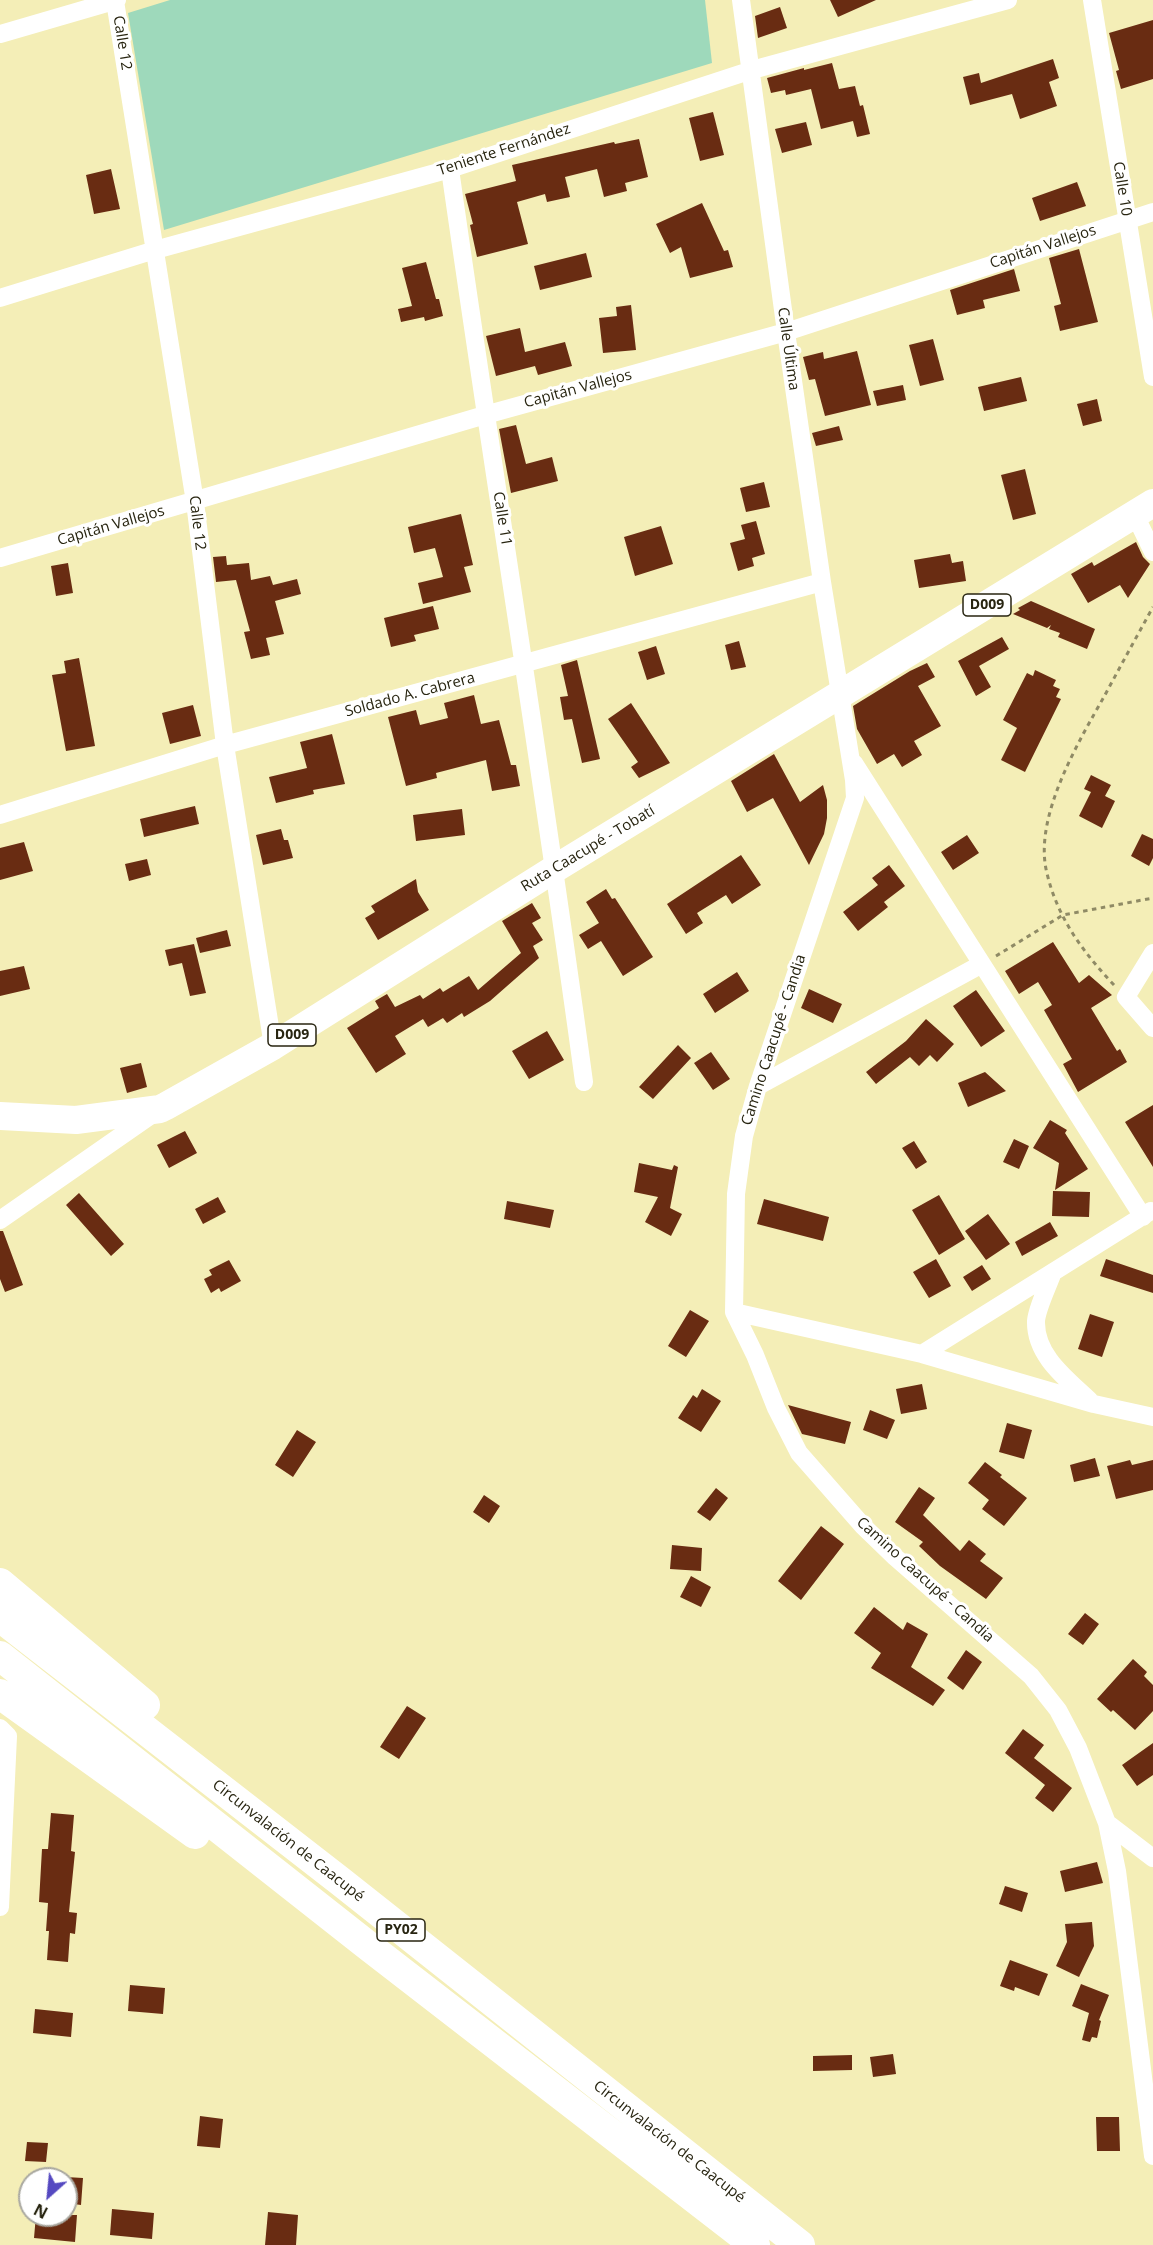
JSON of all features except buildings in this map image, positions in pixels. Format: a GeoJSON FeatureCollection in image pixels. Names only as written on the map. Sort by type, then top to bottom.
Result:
{"type":"FeatureCollection","features":[{"type":"Feature","properties":{"kind":"highway"},"geometry":{"type":"LineString","coordinates":[[0,1583],[266,1808],[324,1859],[336,1871],[340,1881]]}},
{"type":"Feature","properties":{"kind":"highway","name":"Circunvalación de Caacupé"},"geometry":{"type":"LineString","coordinates":[[0,1617],[340,1881],[800,2245]]}},
{"type":"Feature","properties":{"kind":"highway","name":"Circunvalación de Caacupé"},"geometry":{"type":"LineString","coordinates":[[0,1656],[755,2245]]}},
{"type":"Feature","properties":{"kind":"highway"},"geometry":{"type":"LineString","coordinates":[[0,1694],[272,1889],[303,1903],[319,1906]]}},
{"type":"Feature","properties":{"kind":"main road","name":"Ruta Caacupé - Tobatí"},"geometry":{"type":"LineString","coordinates":[[0,1116],[76,1120],[160,1109],[166,1106],[273,1046],[556,868],[840,697],[1144,508]]}},
{"type":"Feature","properties":{"kind":"street"},"geometry":{"type":"LineString","coordinates":[[0,34],[116,0]]}},
{"type":"Feature","properties":{"kind":"street","name":"Calle 12"},"geometry":{"type":"LineString","coordinates":[[116,0],[195,502],[225,746],[273,1046]]}},
{"type":"Feature","properties":{"kind":"street","name":"Calle Última"},"geometry":{"type":"LineString","coordinates":[[741,0],[786,332],[840,697]]}},
{"type":"Feature","properties":{"kind":"street","name":"Teniente Fernández"},"geometry":{"type":"LineString","coordinates":[[0,298],[154,250],[450,168],[752,70],[1008,0]]}},
{"type":"Feature","properties":{"kind":"street","name":"Calle 10"},"geometry":{"type":"LineString","coordinates":[[1092,0],[1153,377]]}},
{"type":"Feature","properties":{"kind":"street","name":"Calle 11"},"geometry":{"type":"LineString","coordinates":[[450,168],[485,415],[556,868],[584,1082]]}},
{"type":"Feature","properties":{"kind":"street","name":"Capitán Vallejos"},"geometry":{"type":"LineString","coordinates":[[0,558],[485,415],[786,332],[1153,212]]}},
{"type":"Feature","properties":{"kind":"street"},"geometry":{"type":"LineString","coordinates":[[1144,508],[1153,552]]}},
{"type":"Feature","properties":{"kind":"street","name":"Soldado A. Cabrera"},"geometry":{"type":"LineString","coordinates":[[0,815],[225,746],[822,582]]}},
{"type":"Feature","properties":{"kind":"street","name":"Camino Caacupé - Candia"},"geometry":{"type":"LineString","coordinates":[[840,697],[855,798],[758,1086],[744,1136],[736,1194],[734,1312],[755,1355],[776,1408],[799,1453],[831,1492],[887,1549],[1031,1676],[1058,1710],[1078,1748],[1107,1823],[1117,1871],[1153,2156]]}},
{"type":"Feature","properties":{"kind":"street"},"geometry":{"type":"LineString","coordinates":[[849,755],[982,964],[1148,1213],[922,1354]]}},
{"type":"Feature","properties":{"kind":"street"},"geometry":{"type":"LineString","coordinates":[[1153,952],[1126,997],[1153,1028]]}},
{"type":"Feature","properties":{"kind":"street"},"geometry":{"type":"LineString","coordinates":[[758,1086],[982,964]]}},
{"type":"Feature","properties":{"kind":"street"},"geometry":{"type":"LineString","coordinates":[[0,1220],[166,1106]]}},
{"type":"Feature","properties":{"kind":"street"},"geometry":{"type":"LineString","coordinates":[[1053,1272],[1036,1320],[1039,1343],[1053,1367],[1094,1404]]}},
{"type":"Feature","properties":{"kind":"street"},"geometry":{"type":"LineString","coordinates":[[734,1312],[922,1354],[1094,1404],[1153,1417]]}},
{"type":"Feature","properties":{"kind":"street"},"geometry":{"type":"LineString","coordinates":[[0,1728],[8,1736],[4,1754],[0,1907]]}},
{"type":"Feature","properties":{"kind":"street"},"geometry":{"type":"LineString","coordinates":[[1107,1823],[1153,1858]]}},
{"type":"Feature","properties":{"kind":"path"},"geometry":{"type":"LineString","coordinates":[[1126,997],[1075,939],[1056,901],[1046,867],[1046,838],[1052,807],[1067,766],[1153,607]]}},
{"type":"Feature","properties":{"kind":"path"},"geometry":{"type":"LineString","coordinates":[[982,964],[1063,915],[1153,898]]}},
{"type":"Feature","properties":{"kind":"green space"},"geometry":{"type":"Polygon","coordinates":[[[170,0],[705,0],[712,63],[164,230],[128,13],[170,0]]]}}]}
